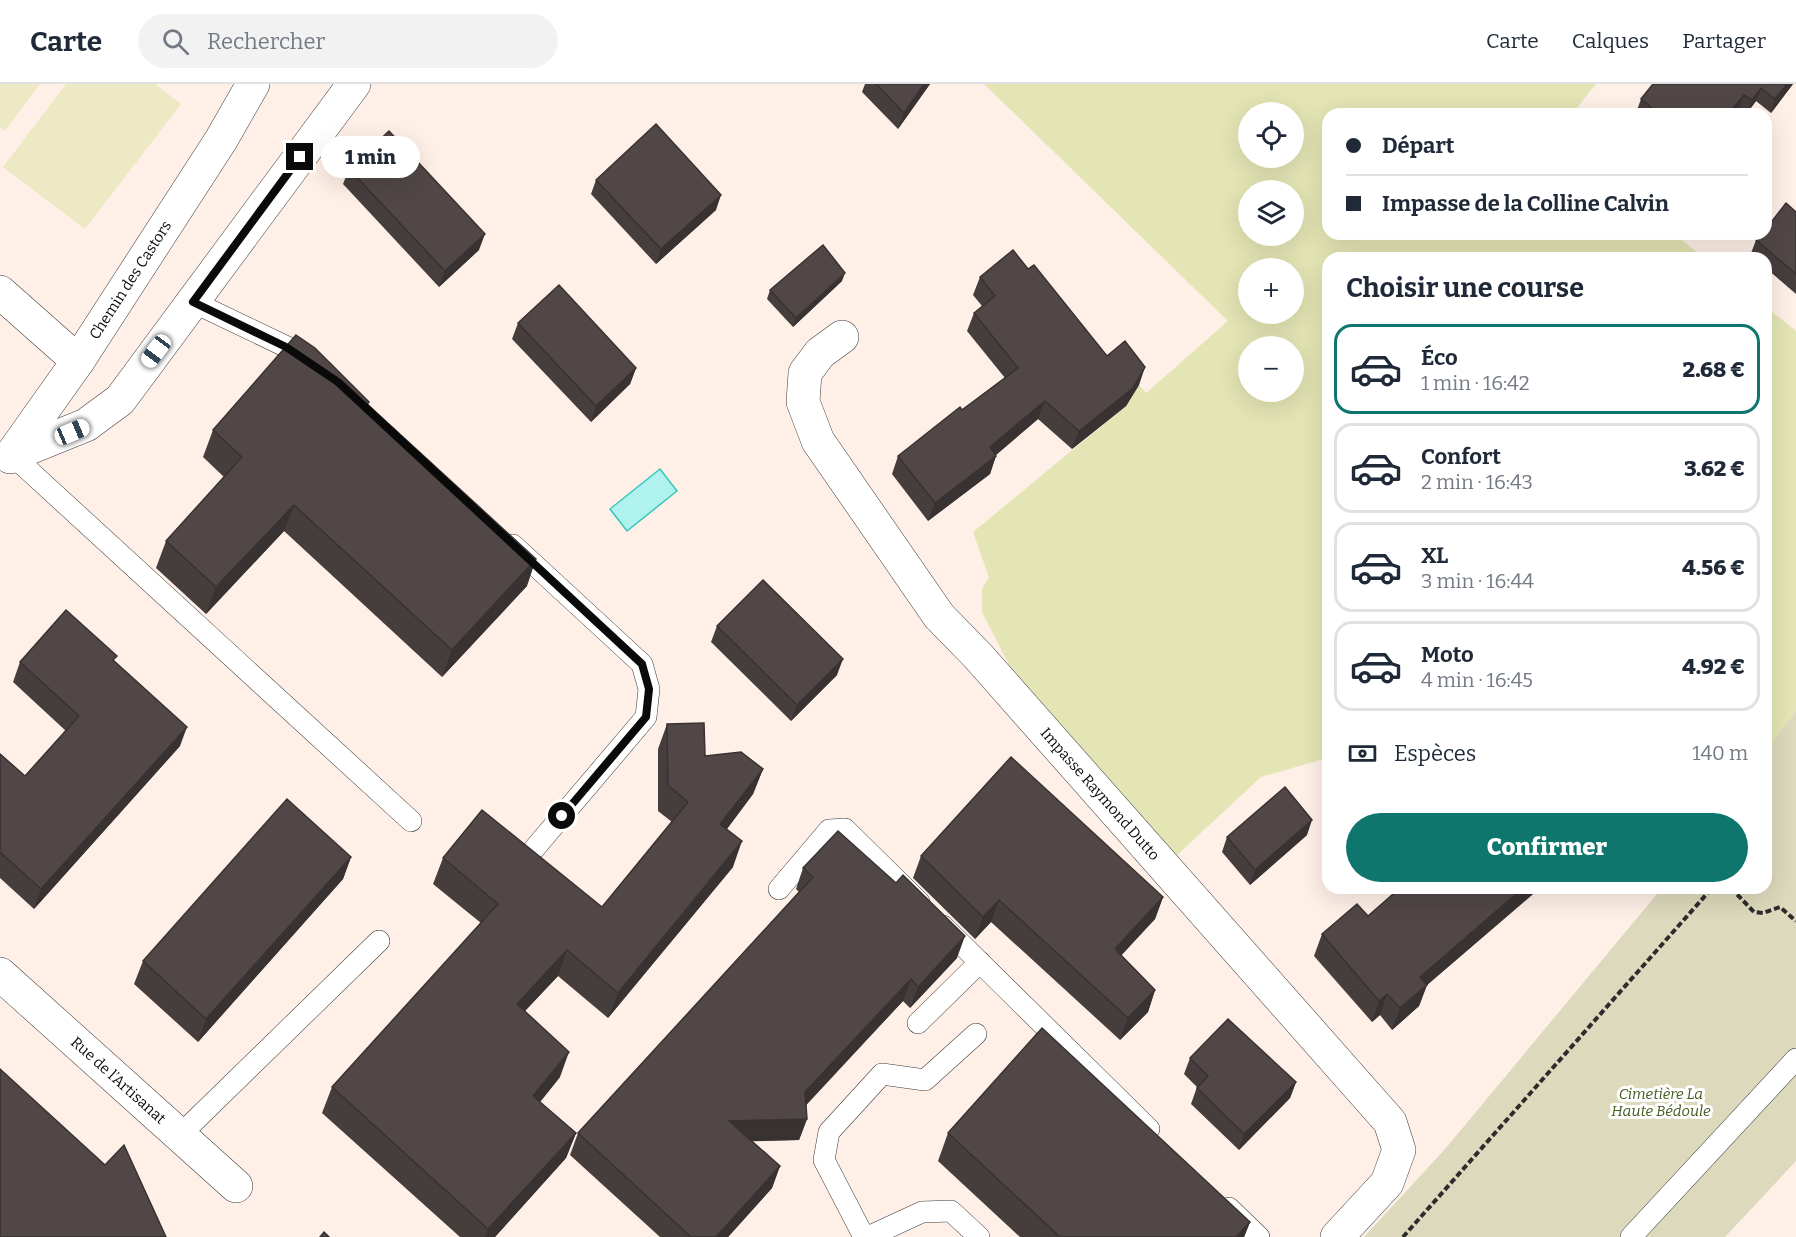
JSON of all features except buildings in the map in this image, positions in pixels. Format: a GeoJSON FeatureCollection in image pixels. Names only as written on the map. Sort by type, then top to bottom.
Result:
{"type":"FeatureCollection","features":[{"type":"Feature","properties":{"kind":"street","name":"Chemin des Castors"},"geometry":{"type":"LineString","coordinates":[[6,462],[78,361],[221,140],[253,84]]}},
{"type":"Feature","properties":{"kind":"street"},"geometry":{"type":"LineString","coordinates":[[6,462],[87,425],[113,405],[193,302],[354,84]]}},
{"type":"Feature","properties":{"kind":"street"},"geometry":{"type":"LineString","coordinates":[[0,292],[78,361]]}},
{"type":"Feature","properties":{"kind":"street","name":"Impasse Raymond Dutto"},"geometry":{"type":"LineString","coordinates":[[842,337],[819,352],[805,373],[803,402],[818,441],[939,616],[978,656],[1390,1122],[1399,1150],[1387,1183],[1337,1237]]}},
{"type":"Feature","properties":{"kind":"street","name":"Rue de l’Artisanat"},"geometry":{"type":"LineString","coordinates":[[0,974],[236,1186]]}},
{"type":"Feature","properties":{"kind":"lane"},"geometry":{"type":"LineString","coordinates":[[193,302],[286,347],[323,371]]}},
{"type":"Feature","properties":{"kind":"lane"},"geometry":{"type":"LineString","coordinates":[[6,462],[411,821]]}},
{"type":"Feature","properties":{"kind":"lane"},"geometry":{"type":"LineString","coordinates":[[494,527],[642,664],[649,689],[646,717],[534,849]]}},
{"type":"Feature","properties":{"kind":"lane"},"geometry":{"type":"LineString","coordinates":[[779,889],[829,830],[845,829],[1166,1145]]}},
{"type":"Feature","properties":{"kind":"lane"},"geometry":{"type":"LineString","coordinates":[[179,1136],[379,941]]}},
{"type":"Feature","properties":{"kind":"lane"},"geometry":{"type":"LineString","coordinates":[[918,1023],[980,962]]}},
{"type":"Feature","properties":{"kind":"lane"},"geometry":{"type":"LineString","coordinates":[[976,1034],[926,1080],[882,1074],[829,1132],[824,1160],[866,1237],[922,1212],[951,1211],[979,1237]]}},
{"type":"Feature","properties":{"kind":"lane"},"geometry":{"type":"LineString","coordinates":[[1631,1237],[1796,1059]]}},
{"type":"Feature","properties":{"kind":"lane"},"geometry":{"type":"LineString","coordinates":[[1216,1195],[1259,1237]]}},
{"type":"Feature","properties":{"kind":"path"},"geometry":{"type":"LineString","coordinates":[[1403,1237],[1707,894]]}},
{"type":"Feature","properties":{"kind":"path"},"geometry":{"type":"LineString","coordinates":[[1737,894],[1754,912],[1763,913],[1780,907],[1796,921]]}},
{"type":"Feature","properties":{"kind":"green space"},"geometry":{"type":"Polygon","coordinates":[[[984,84],[1596,84],[1577,108],[1322,108],[1322,240],[1682,240],[1696,252],[1322,252],[1322,759],[1261,777],[1176,856],[1009,665],[982,612],[982,589],[989,577],[973,532],[1126,406],[1139,385],[1146,393],[1228,321],[984,84]]]}},
{"type":"Feature","properties":{"kind":"green space"},"geometry":{"type":"Polygon","coordinates":[[[1772,312],[1796,331],[1796,711],[1772,743],[1772,312]]]}},
{"type":"Feature","properties":{"kind":"green space","name":"Cimetière La Haute Bédoule"},"geometry":{"type":"Polygon","coordinates":[[[1796,711],[1796,1161],[1725,1237],[1364,1237],[1446,1148],[1657,894],[1772,894],[1772,743],[1796,711]]]}},
{"type":"Feature","properties":{"kind":"shaded area"},"geometry":{"type":"Polygon","coordinates":[[[0,84],[40,84],[5,131],[0,127],[0,84]]]}},
{"type":"Feature","properties":{"kind":"shaded area"},"geometry":{"type":"Polygon","coordinates":[[[66,84],[155,84],[181,104],[85,229],[3,167],[66,84]]]}},
{"type":"Feature","properties":{"kind":"water"},"geometry":{"type":"Polygon","coordinates":[[[660,469],[677,491],[627,531],[610,509],[660,469]]]}},
{"type":"Feature","properties":{"kind":"route"},"geometry":{"type":"LineString","coordinates":[[300,157],[193,302],[286,347],[338,382],[642,664],[649,689],[646,717],[562,816]]}}]}
